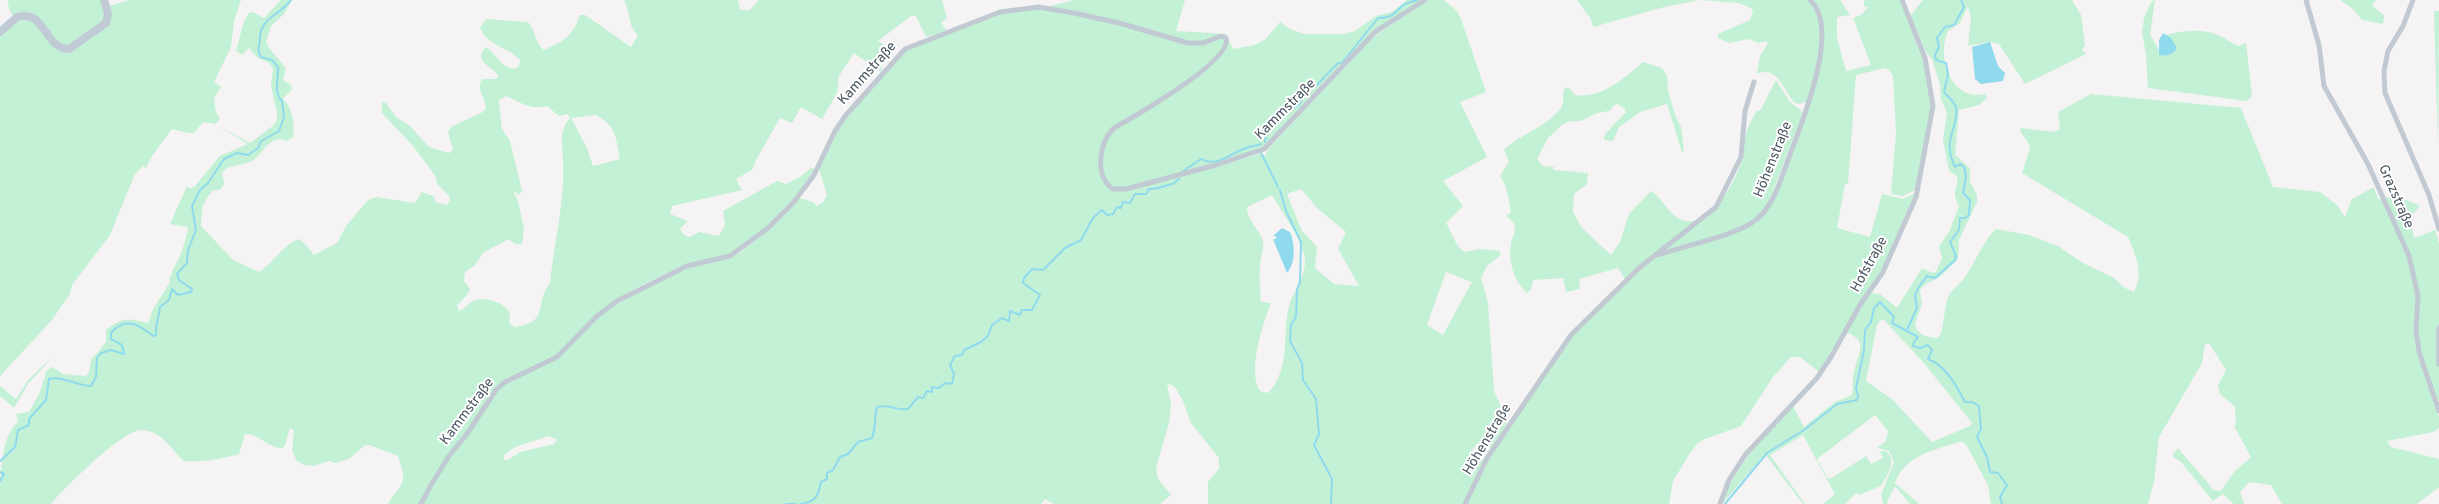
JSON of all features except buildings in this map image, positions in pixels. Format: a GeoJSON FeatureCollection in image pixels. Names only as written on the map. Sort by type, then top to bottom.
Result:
{"type":"FeatureCollection","features":[{"type":"Feature","properties":{"kind":"street"},"geometry":{"type":"LineString","coordinates":[[0,32],[17,17],[32,17],[42,25],[55,44],[68,49],[106,23],[108,14],[104,0]]}},
{"type":"Feature","properties":{"kind":"street","name":"Kammstraße"},"geometry":{"type":"LineString","coordinates":[[422,504],[449,456],[468,434],[496,390],[505,382],[557,357],[597,316],[617,301],[687,266],[730,256],[768,228],[792,203],[814,175],[835,131],[853,106],[900,52],[913,45],[1000,12],[1039,7],[1074,12],[1188,43],[1203,43],[1221,36],[1226,38],[1226,44],[1221,52],[1198,74],[1170,95],[1114,128],[1107,136],[1103,144],[1101,163],[1104,178],[1114,189],[1126,189],[1216,165],[1264,149],[1375,32],[1425,0]]}},
{"type":"Feature","properties":{"kind":"street","name":"Höhenstraße"},"geometry":{"type":"LineString","coordinates":[[1653,256],[1749,225],[1767,208],[1785,168],[1817,74],[1822,24],[1819,12],[1810,0]]}},
{"type":"Feature","properties":{"kind":"street","name":"Hofstraße"},"geometry":{"type":"LineString","coordinates":[[1720,504],[1729,480],[1745,455],[1817,378],[1832,358],[1860,305],[1882,272],[1916,197],[1934,106],[1925,58],[1902,0]]}},
{"type":"Feature","properties":{"kind":"street","name":"Grazstraße"},"geometry":{"type":"LineString","coordinates":[[2306,0],[2319,45],[2324,86],[2368,164],[2409,256],[2418,296],[2416,330],[2419,352],[2439,411]]}},
{"type":"Feature","properties":{"kind":"street"},"geometry":{"type":"LineString","coordinates":[[2413,0],[2403,26],[2388,51],[2384,71],[2385,94],[2390,110],[2427,190],[2439,229]]}},
{"type":"Feature","properties":{"kind":"street","name":"Höhenstraße"},"geometry":{"type":"LineString","coordinates":[[1465,504],[1487,458],[1566,341],[1619,287],[1653,256],[1716,207],[1742,154],[1745,111],[1754,82]]}},
{"type":"Feature","properties":{"kind":"street"},"geometry":{"type":"LineString","coordinates":[[2439,328],[2439,364]]}},
{"type":"Feature","properties":{"kind":"green space"},"geometry":{"type":"Polygon","coordinates":[[[8,0],[102,0],[106,10],[104,21],[71,46],[59,45],[44,23],[19,19],[14,16],[11,13],[8,0]]]}},
{"type":"Feature","properties":{"kind":"green space"},"geometry":{"type":"Polygon","coordinates":[[[129,0],[241,0],[234,21],[231,47],[214,82],[221,87],[214,98],[216,113],[220,118],[216,124],[203,122],[194,133],[172,129],[152,156],[146,168],[143,166],[135,174],[110,235],[72,285],[70,294],[52,320],[0,376],[0,35],[15,20],[31,19],[60,50],[101,30],[109,6],[129,0]]]}},
{"type":"Feature","properties":{"kind":"green space"},"geometry":{"type":"Polygon","coordinates":[[[281,0],[292,0],[284,14],[271,26],[266,42],[286,69],[283,80],[291,85],[292,89],[283,99],[289,107],[292,117],[293,137],[287,141],[275,140],[267,145],[252,161],[225,169],[222,172],[224,184],[221,189],[212,191],[202,208],[201,226],[233,260],[259,272],[289,244],[299,239],[314,255],[337,243],[346,226],[368,200],[376,197],[415,203],[422,192],[433,196],[437,203],[447,205],[450,200],[449,196],[437,184],[436,177],[414,147],[382,113],[382,102],[386,103],[396,117],[410,126],[429,147],[449,153],[453,150],[448,132],[451,127],[483,112],[486,107],[480,90],[480,83],[482,79],[495,79],[499,76],[482,60],[482,52],[486,47],[505,66],[515,69],[519,66],[520,60],[493,43],[484,34],[480,28],[486,19],[528,22],[544,50],[559,43],[568,36],[575,27],[580,15],[585,15],[631,47],[638,35],[632,27],[624,0],[738,0],[740,10],[750,10],[759,0],[942,0],[947,18],[941,23],[947,31],[926,37],[916,16],[911,16],[878,41],[886,46],[881,72],[854,53],[839,76],[837,93],[822,119],[801,107],[792,123],[780,118],[752,170],[736,179],[742,190],[672,206],[670,214],[688,221],[680,229],[684,235],[690,237],[699,232],[719,236],[725,225],[723,211],[777,181],[786,184],[800,177],[811,168],[815,169],[791,202],[767,227],[730,254],[687,264],[644,284],[616,300],[556,355],[504,380],[451,457],[502,386],[558,358],[598,318],[618,303],[688,267],[731,257],[740,253],[769,229],[799,198],[813,202],[817,206],[823,202],[827,195],[819,169],[837,132],[854,107],[906,50],[1000,13],[1039,9],[1074,0],[1185,0],[1176,31],[1226,34],[1233,49],[1255,45],[1266,39],[1280,22],[1290,29],[1304,34],[1344,34],[1355,31],[1376,16],[1392,12],[1407,0],[1421,0],[1374,31],[1263,147],[1181,177],[1259,154],[1266,155],[1268,149],[1373,37],[1428,0],[1444,0],[1457,11],[1461,19],[1486,92],[1460,102],[1487,157],[1443,181],[1463,206],[1446,223],[1456,242],[1464,252],[1480,249],[1499,251],[1501,255],[1487,266],[1481,278],[1488,303],[1494,391],[1508,422],[1491,448],[1477,443],[1472,451],[1484,461],[1463,504],[1208,504],[1208,482],[1219,469],[1219,458],[1191,423],[1183,401],[1175,387],[1167,383],[1171,405],[1169,423],[1156,468],[1158,479],[1171,495],[1160,504],[1054,504],[1045,499],[1041,504],[388,504],[403,478],[398,456],[365,445],[349,459],[335,463],[329,461],[313,466],[304,465],[297,461],[292,451],[294,431],[290,428],[285,445],[282,448],[272,446],[250,434],[245,434],[239,454],[220,459],[194,462],[183,460],[155,433],[141,430],[133,432],[108,449],[51,504],[0,504],[0,482],[4,448],[12,429],[18,422],[16,414],[29,412],[40,392],[47,370],[53,367],[63,374],[86,376],[89,372],[91,360],[106,342],[106,330],[125,320],[148,323],[153,309],[170,282],[169,279],[182,251],[188,230],[187,227],[170,224],[187,186],[190,189],[195,186],[220,156],[248,144],[217,125],[250,143],[274,125],[277,120],[271,86],[273,68],[268,62],[258,58],[249,48],[242,55],[236,51],[244,21],[249,13],[253,12],[264,18],[281,0]],[[506,96],[499,100],[502,129],[510,141],[522,191],[519,195],[513,191],[518,201],[524,229],[522,244],[515,244],[509,239],[484,252],[475,265],[465,272],[464,281],[470,289],[457,305],[459,311],[473,301],[483,299],[494,301],[507,309],[510,313],[509,323],[515,327],[533,321],[538,316],[545,290],[550,283],[561,207],[563,133],[566,123],[570,118],[568,114],[559,116],[547,106],[531,106],[506,96]],[[596,115],[571,118],[587,148],[593,166],[620,159],[614,133],[608,123],[596,115]],[[1301,189],[1287,194],[1302,231],[1317,247],[1315,268],[1334,284],[1359,286],[1338,249],[1346,232],[1317,208],[1301,189]],[[1272,195],[1247,207],[1249,217],[1260,234],[1263,243],[1260,263],[1261,302],[1271,303],[1261,334],[1255,372],[1256,383],[1260,391],[1268,393],[1275,384],[1283,363],[1289,306],[1303,275],[1305,262],[1302,247],[1272,195]],[[1446,272],[1427,325],[1443,335],[1472,282],[1446,272]],[[549,436],[515,447],[504,455],[504,460],[508,460],[520,452],[554,444],[557,440],[549,436]]]}},
{"type":"Feature","properties":{"kind":"green space"},"geometry":{"type":"Polygon","coordinates":[[[1577,0],[1700,0],[1664,7],[1593,27],[1591,19],[1577,0]]]}},
{"type":"Feature","properties":{"kind":"green space"},"geometry":{"type":"Polygon","coordinates":[[[1702,0],[1807,0],[1814,9],[1820,34],[1817,63],[1807,101],[1800,104],[1795,103],[1775,76],[1764,72],[1757,74],[1760,56],[1768,43],[1767,41],[1758,43],[1750,39],[1729,43],[1718,38],[1718,34],[1750,20],[1753,11],[1751,8],[1739,3],[1702,0]]]}},
{"type":"Feature","properties":{"kind":"green space"},"geometry":{"type":"Polygon","coordinates":[[[1813,0],[1840,0],[1850,15],[1837,17],[1837,38],[1846,71],[1871,65],[1853,18],[1861,15],[1868,7],[1864,6],[1864,0],[1900,0],[1923,59],[1931,106],[1915,190],[1902,196],[1891,194],[1896,133],[1893,76],[1885,68],[1856,75],[1848,184],[1845,184],[1837,228],[1870,237],[1882,194],[1903,199],[1915,193],[1881,272],[1867,293],[1880,294],[1897,308],[1922,268],[1933,273],[1936,272],[1942,258],[1939,246],[1949,232],[1959,206],[1955,196],[1957,176],[1949,171],[1943,140],[1947,112],[1941,100],[1940,84],[1932,59],[1926,52],[1910,16],[1923,0],[2072,0],[2081,15],[2085,45],[2082,50],[2086,54],[2025,84],[1999,44],[1990,42],[1968,46],[1971,18],[1968,6],[1960,23],[1948,31],[1944,53],[1949,75],[1963,91],[1973,95],[1985,94],[1987,98],[1979,105],[1959,110],[1955,155],[1970,168],[1970,182],[1977,195],[1977,202],[1959,240],[1958,259],[1941,276],[1923,286],[1920,291],[1922,304],[1915,324],[1918,331],[1927,336],[1938,338],[1941,333],[1949,295],[1967,275],[1986,241],[1996,229],[2029,235],[2058,246],[2083,263],[2114,278],[2125,288],[2134,292],[2139,271],[2128,237],[2022,173],[2030,148],[2020,131],[2021,128],[2054,132],[2060,129],[2058,112],[2091,94],[2241,108],[2273,187],[2320,192],[2337,205],[2345,217],[2352,199],[2374,187],[2378,199],[2400,198],[2420,206],[2410,217],[2414,238],[2435,230],[2439,243],[2439,400],[2433,400],[2439,417],[2439,428],[2433,432],[2387,441],[2391,447],[2439,459],[2439,487],[2417,504],[2282,504],[2271,485],[2249,482],[2240,492],[2244,504],[2234,504],[2223,494],[2213,501],[2181,462],[2172,456],[2178,448],[2213,490],[2221,491],[2234,472],[2251,457],[2234,426],[2236,424],[2235,407],[2220,394],[2218,385],[2226,370],[2209,343],[2205,344],[2202,363],[2159,437],[2154,482],[2148,504],[1991,504],[1988,485],[1967,446],[1962,441],[1923,454],[1899,473],[1895,483],[1919,504],[1910,504],[1895,486],[1887,502],[1888,504],[1883,504],[1881,495],[1894,462],[1889,451],[1877,448],[1886,441],[1888,431],[1875,415],[1817,459],[1830,479],[1866,456],[1871,464],[1883,458],[1880,451],[1886,451],[1891,459],[1891,464],[1881,486],[1859,495],[1856,493],[1845,504],[1823,504],[1835,494],[1803,435],[1770,455],[1805,504],[1803,504],[1765,454],[1722,504],[1735,475],[1743,463],[1761,440],[1793,406],[1804,427],[1835,402],[1852,395],[1853,375],[1860,346],[1857,338],[1844,331],[1819,372],[1800,357],[1791,357],[1773,377],[1741,426],[1698,443],[1673,481],[1669,504],[1466,504],[1489,459],[1572,336],[1634,275],[1671,245],[1625,279],[1618,268],[1579,279],[1580,289],[1566,292],[1563,278],[1533,280],[1531,290],[1527,293],[1515,276],[1510,257],[1515,227],[1506,215],[1511,213],[1506,188],[1500,176],[1509,162],[1504,150],[1510,144],[1555,115],[1562,106],[1564,89],[1568,87],[1575,95],[1594,94],[1620,81],[1643,62],[1662,68],[1667,76],[1668,90],[1675,115],[1681,127],[1684,151],[1682,152],[1667,104],[1640,112],[1619,127],[1613,141],[1605,140],[1606,133],[1625,113],[1625,109],[1618,104],[1614,105],[1609,111],[1597,113],[1581,121],[1571,121],[1563,124],[1548,138],[1537,159],[1543,166],[1554,167],[1553,170],[1588,173],[1587,184],[1574,194],[1573,212],[1582,228],[1611,255],[1620,242],[1629,214],[1651,191],[1660,198],[1675,216],[1685,221],[1695,221],[1714,209],[1735,177],[1743,157],[1748,128],[1757,110],[1760,111],[1776,80],[1790,102],[1801,110],[1802,115],[1764,215],[1809,107],[1823,24],[1820,10],[1813,0]],[[1881,320],[1877,325],[1866,381],[1892,399],[1932,442],[1970,426],[1972,423],[1923,362],[1884,320],[1881,320]]]}},
{"type":"Feature","properties":{"kind":"green space"},"geometry":{"type":"Polygon","coordinates":[[[2155,0],[2150,35],[2158,48],[2159,54],[2171,38],[2166,35],[2185,31],[2212,33],[2239,46],[2246,43],[2252,96],[2247,101],[2148,88],[2146,54],[2142,32],[2144,18],[2151,2],[2155,0]]]}},
{"type":"Feature","properties":{"kind":"green space"},"geometry":{"type":"Polygon","coordinates":[[[2340,0],[2376,0],[2372,5],[2384,16],[2383,24],[2362,20],[2353,9],[2340,0]]]}},
{"type":"Feature","properties":{"kind":"green space"},"geometry":{"type":"Polygon","coordinates":[[[2434,11],[2439,11],[2438,148],[2434,11]]]}},
{"type":"Feature","properties":{"kind":"green space"},"geometry":{"type":"Polygon","coordinates":[[[53,356],[28,384],[14,408],[0,396],[0,386],[16,399],[29,379],[53,356]]]}},
{"type":"Feature","properties":{"kind":"water"},"geometry":{"type":"Polygon","coordinates":[[[2163,33],[2171,38],[2177,48],[2169,55],[2159,54],[2159,40],[2163,33]]]}},
{"type":"Feature","properties":{"kind":"water"},"geometry":{"type":"Polygon","coordinates":[[[1990,42],[1998,66],[2005,73],[2003,81],[1981,84],[1975,79],[1972,47],[1990,42]]]}},
{"type":"Feature","properties":{"kind":"water"},"geometry":{"type":"Polygon","coordinates":[[[1282,228],[1290,232],[1294,247],[1292,264],[1287,273],[1273,239],[1276,239],[1276,236],[1273,236],[1282,228]]]}},
{"type":"Feature","properties":{"kind":"waterway"},"geometry":{"type":"LineString","coordinates":[[0,461],[15,447],[18,430],[29,425],[29,419],[46,400],[49,379],[59,378],[91,386],[96,377],[97,358],[101,353],[111,350],[124,354],[122,345],[111,339],[111,333],[116,328],[132,324],[143,328],[153,336],[156,335],[160,307],[169,300],[172,289],[178,295],[191,292],[192,289],[179,280],[177,274],[187,263],[188,250],[196,230],[192,206],[200,190],[208,183],[224,159],[237,153],[248,155],[258,148],[261,141],[279,131],[284,117],[282,101],[277,90],[278,67],[272,60],[261,57],[258,50],[263,26],[291,0]]}},
{"type":"Feature","properties":{"kind":"waterway"},"geometry":{"type":"LineString","coordinates":[[1265,142],[1271,119],[1277,115],[1282,117],[1286,111],[1299,105],[1302,101],[1305,86],[1316,86],[1338,63],[1342,63],[1378,18],[1389,17],[1403,5],[1417,0]]}},
{"type":"Feature","properties":{"kind":"waterway"},"geometry":{"type":"LineString","coordinates":[[1907,330],[1917,308],[1915,296],[1918,288],[1927,276],[1935,278],[1955,260],[1956,256],[1950,242],[1959,230],[1960,218],[1965,218],[1969,215],[1970,200],[1963,193],[1966,176],[1964,167],[1960,164],[1955,167],[1950,149],[1956,108],[1944,92],[1948,74],[1946,63],[1936,60],[1935,55],[1939,47],[1937,38],[1945,27],[1954,25],[1964,7],[1961,0]]}},
{"type":"Feature","properties":{"kind":"waterway"},"geometry":{"type":"LineString","coordinates":[[1182,172],[1201,159],[1213,162],[1218,161],[1240,150],[1261,144]]}},
{"type":"Feature","properties":{"kind":"waterway"},"geometry":{"type":"LineString","coordinates":[[1261,153],[1278,187]]}},
{"type":"Feature","properties":{"kind":"waterway"},"geometry":{"type":"LineString","coordinates":[[800,504],[815,498],[821,482],[827,479],[827,473],[833,470],[840,457],[848,454],[858,442],[872,438],[877,407],[886,406],[908,409],[918,397],[923,398],[927,391],[932,392],[932,387],[939,388],[945,383],[952,384],[954,374],[950,365],[955,356],[962,355],[964,350],[981,342],[988,336],[992,325],[1002,318],[1009,321],[1010,311],[1020,315],[1022,310],[1032,310],[1040,295],[1023,283],[1024,278],[1032,269],[1043,270],[1065,248],[1081,240],[1093,218],[1102,210],[1107,215],[1113,214],[1117,207],[1121,208],[1123,202],[1130,203],[1135,194],[1146,194],[1149,189],[1173,184],[1179,179]]}},
{"type":"Feature","properties":{"kind":"waterway"},"geometry":{"type":"LineString","coordinates":[[1280,190],[1286,211],[1301,242],[1300,282],[1297,290],[1296,317],[1291,325],[1290,341],[1302,363],[1303,380],[1316,399],[1319,434],[1314,445],[1332,479],[1331,504]]}},
{"type":"Feature","properties":{"kind":"waterway"},"geometry":{"type":"LineString","coordinates":[[1725,504],[1767,453],[1804,430],[1837,404],[1857,400],[1856,388],[1864,350],[1865,330],[1871,322],[1874,308],[1880,302],[1894,317],[1892,323],[1918,337],[1913,346],[1920,348],[1928,345],[1932,350],[1928,359],[1945,371],[1965,402],[1972,402],[1979,406],[1981,429],[1977,437],[1987,457],[1990,472],[1998,473],[2007,485],[2000,497],[2002,504]]}},
{"type":"Feature","properties":{"kind":"waterway"},"geometry":{"type":"LineString","coordinates":[[0,472],[4,474],[0,481]]}},
{"type":"Feature","properties":{"kind":"waterway"},"geometry":{"type":"LineString","coordinates":[[786,504],[795,504]]}}]}
